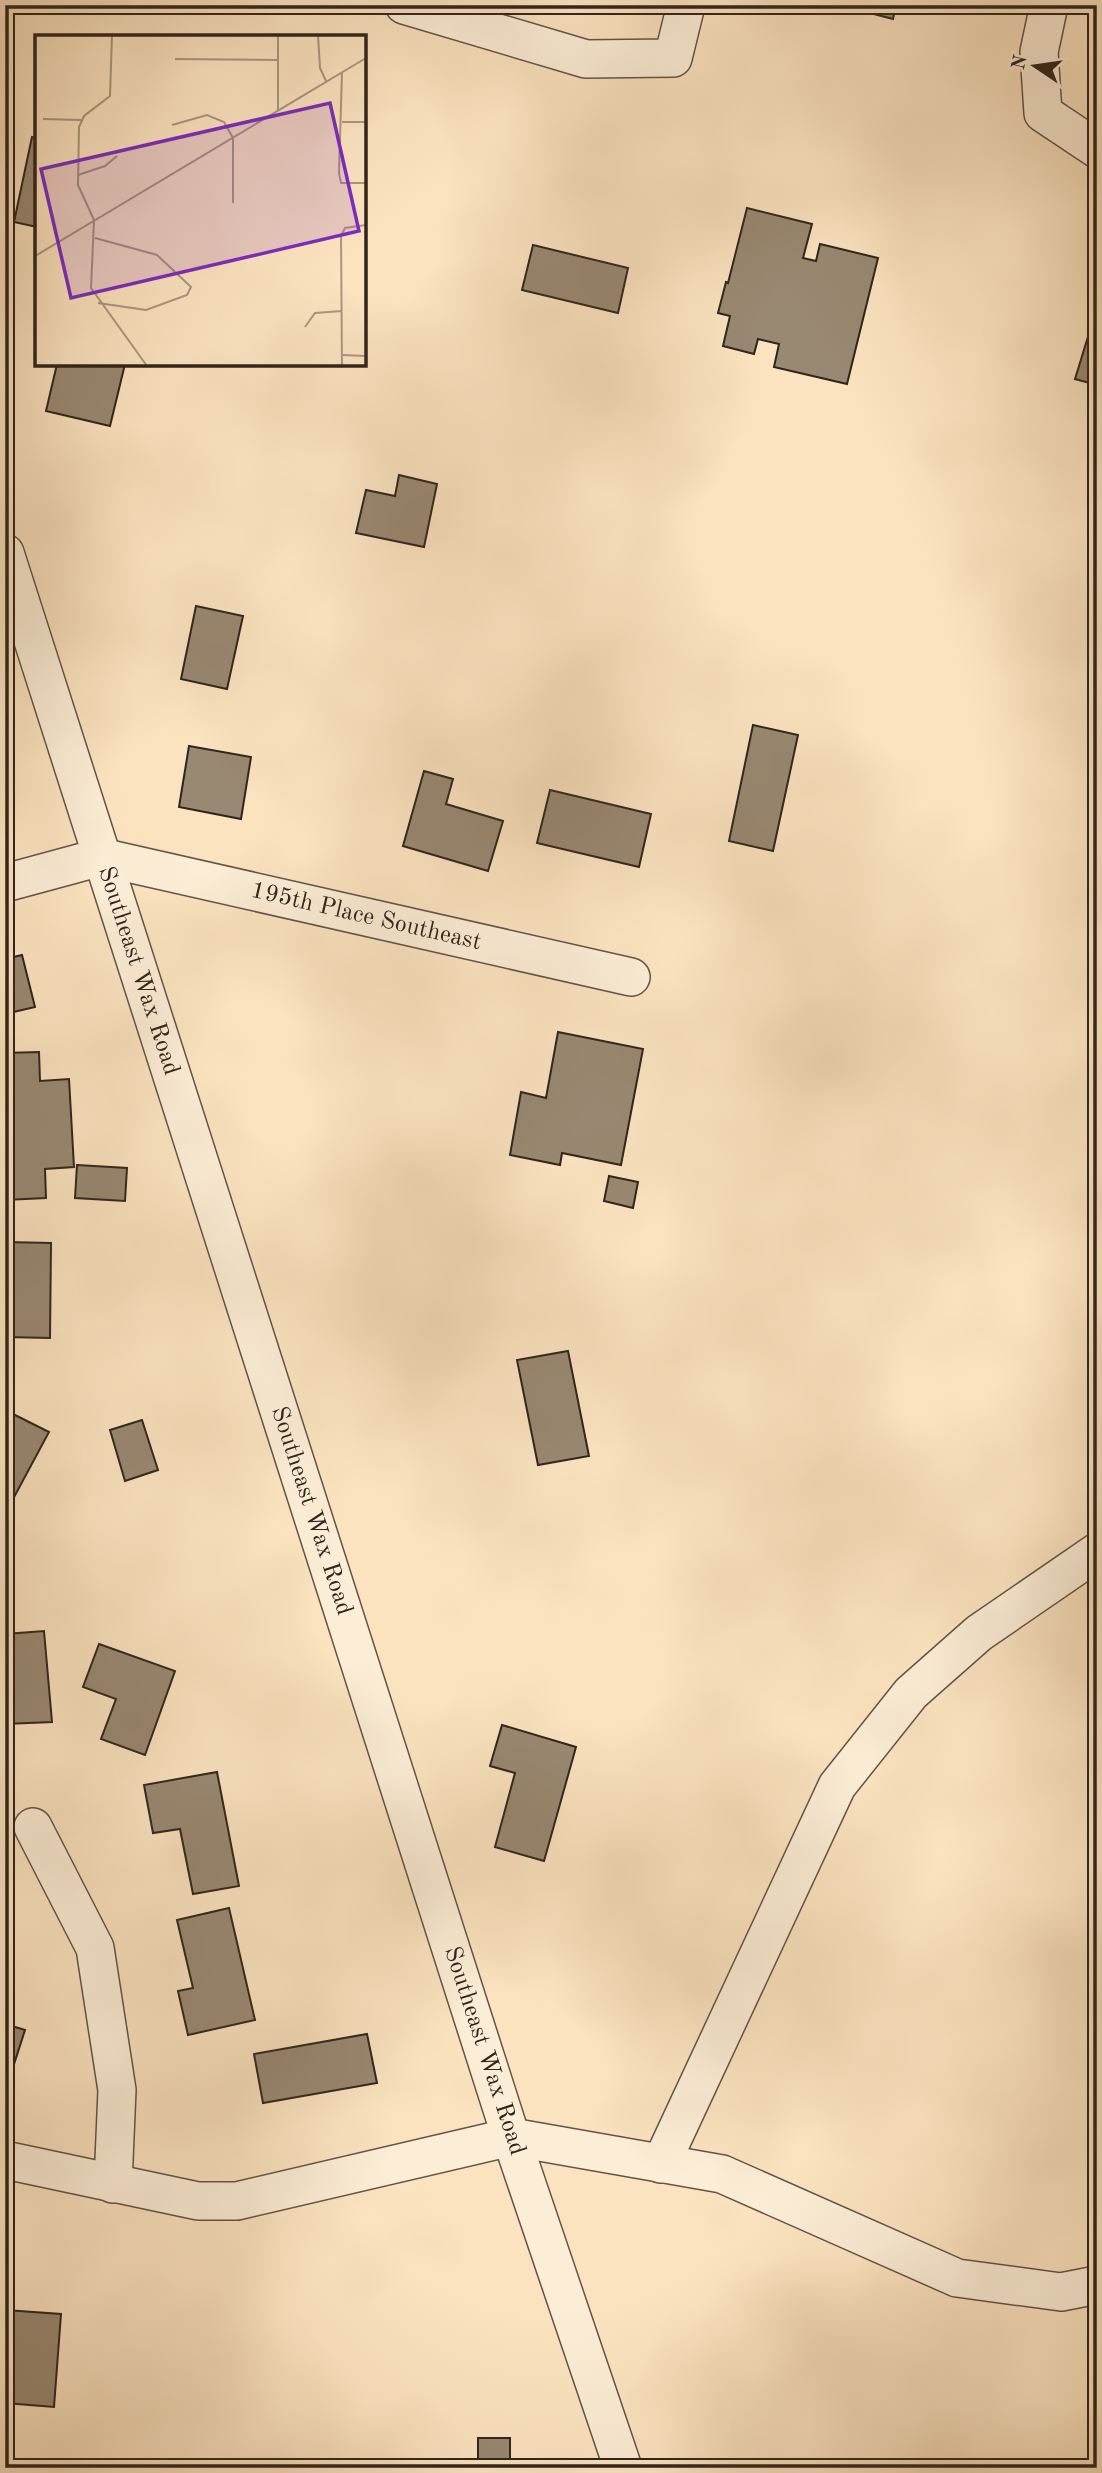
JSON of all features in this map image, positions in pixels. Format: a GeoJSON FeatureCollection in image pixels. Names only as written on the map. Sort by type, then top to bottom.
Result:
{"type":"FeatureCollection","features":[{"type":"Feature","properties":{"kind":"street"},"geometry":{"type":"LineString","coordinates":[[404,5],[586,59],[598,59],[673,58],[686,5]]}},
{"type":"Feature","properties":{"kind":"street"},"geometry":{"type":"LineString","coordinates":[[1049,5],[1039,52],[1043,113],[1097,149]]}},
{"type":"Feature","properties":{"kind":"street","name":"Southeast Wax Road"},"geometry":{"type":"LineString","coordinates":[[5,553],[511,2137],[623,2468]]}},
{"type":"Feature","properties":{"kind":"street"},"geometry":{"type":"LineString","coordinates":[[5,883],[101,857]]}},
{"type":"Feature","properties":{"kind":"street","name":"195th Place Southeast"},"geometry":{"type":"LineString","coordinates":[[101,857],[631,977]]}},
{"type":"Feature","properties":{"kind":"street"},"geometry":{"type":"LineString","coordinates":[[661,2164],[837,1786],[911,1693],[979,1633],[1097,1552]]}},
{"type":"Feature","properties":{"kind":"street"},"geometry":{"type":"LineString","coordinates":[[33,1828],[94,1948],[117,2090],[113,2184]]}},
{"type":"Feature","properties":{"kind":"street"},"geometry":{"type":"LineString","coordinates":[[5,2160],[198,2201],[237,2201],[511,2137],[722,2174],[957,2278],[1061,2292],[1097,2286]]}},
{"type":"Feature","properties":{"kind":"building"},"geometry":{"type":"Polygon","coordinates":[[[839,5],[896,5],[893,19],[839,5]]]}},
{"type":"Feature","properties":{"kind":"building"},"geometry":{"type":"Polygon","coordinates":[[[32,137],[35,138],[35,227],[14,222],[32,137]]]}},
{"type":"Feature","properties":{"kind":"building"},"geometry":{"type":"Polygon","coordinates":[[[747,208],[812,224],[803,258],[816,261],[820,244],[878,258],[847,384],[774,367],[779,344],[758,339],[754,354],[723,346],[730,316],[718,313],[747,208]]]}},
{"type":"Feature","properties":{"kind":"building"},"geometry":{"type":"Polygon","coordinates":[[[533,245],[628,268],[618,313],[522,290],[533,245]]]}},
{"type":"Feature","properties":{"kind":"building"},"geometry":{"type":"Polygon","coordinates":[[[1095,314],[1097,315],[1097,385],[1075,379],[1095,314]]]}},
{"type":"Feature","properties":{"kind":"building"},"geometry":{"type":"Polygon","coordinates":[[[57,366],[125,366],[110,426],[46,411],[57,366]]]}},
{"type":"Feature","properties":{"kind":"building"},"geometry":{"type":"Polygon","coordinates":[[[399,475],[437,484],[424,547],[356,533],[366,490],[395,496],[399,475]]]}},
{"type":"Feature","properties":{"kind":"building"},"geometry":{"type":"Polygon","coordinates":[[[196,606],[243,616],[227,689],[181,679],[196,606]]]}},
{"type":"Feature","properties":{"kind":"building"},"geometry":{"type":"Polygon","coordinates":[[[753,725],[798,735],[773,851],[729,841],[753,725]]]}},
{"type":"Feature","properties":{"kind":"building"},"geometry":{"type":"Polygon","coordinates":[[[189,746],[251,757],[241,819],[179,807],[189,746]]]}},
{"type":"Feature","properties":{"kind":"building"},"geometry":{"type":"Polygon","coordinates":[[[424,771],[453,779],[446,804],[503,821],[488,871],[403,846],[424,771]]]}},
{"type":"Feature","properties":{"kind":"building"},"geometry":{"type":"Polygon","coordinates":[[[550,790],[651,814],[639,867],[537,843],[550,790]]]}},
{"type":"Feature","properties":{"kind":"building"},"geometry":{"type":"Polygon","coordinates":[[[22,955],[35,1007],[5,1014],[5,959],[22,955]]]}},
{"type":"Feature","properties":{"kind":"building"},"geometry":{"type":"Polygon","coordinates":[[[558,1032],[643,1049],[621,1165],[562,1153],[560,1165],[510,1155],[521,1092],[546,1098],[558,1032]]]}},
{"type":"Feature","properties":{"kind":"building"},"geometry":{"type":"Polygon","coordinates":[[[39,1052],[40,1081],[69,1079],[74,1167],[45,1169],[46,1198],[5,1200],[5,1053],[39,1052]]]}},
{"type":"Feature","properties":{"kind":"building"},"geometry":{"type":"Polygon","coordinates":[[[77,1165],[127,1168],[125,1201],[75,1198],[77,1165]]]}},
{"type":"Feature","properties":{"kind":"building"},"geometry":{"type":"Polygon","coordinates":[[[609,1176],[638,1182],[633,1208],[604,1201],[609,1176]]]}},
{"type":"Feature","properties":{"kind":"building"},"geometry":{"type":"Polygon","coordinates":[[[5,1242],[51,1243],[50,1338],[5,1337],[5,1242]]]}},
{"type":"Feature","properties":{"kind":"building"},"geometry":{"type":"Polygon","coordinates":[[[568,1351],[589,1456],[538,1465],[517,1360],[568,1351]]]}},
{"type":"Feature","properties":{"kind":"building"},"geometry":{"type":"Polygon","coordinates":[[[5,1410],[49,1432],[5,1514],[5,1410]]]}},
{"type":"Feature","properties":{"kind":"building"},"geometry":{"type":"Polygon","coordinates":[[[142,1420],[158,1470],[125,1481],[110,1430],[142,1420]]]}},
{"type":"Feature","properties":{"kind":"building"},"geometry":{"type":"Polygon","coordinates":[[[44,1631],[52,1722],[5,1724],[5,1634],[44,1631]]]}},
{"type":"Feature","properties":{"kind":"building"},"geometry":{"type":"Polygon","coordinates":[[[99,1644],[175,1671],[145,1755],[101,1739],[116,1699],[83,1687],[99,1644]]]}},
{"type":"Feature","properties":{"kind":"building"},"geometry":{"type":"Polygon","coordinates":[[[502,1725],[576,1747],[544,1861],[495,1847],[515,1773],[490,1766],[502,1725]]]}},
{"type":"Feature","properties":{"kind":"building"},"geometry":{"type":"Polygon","coordinates":[[[217,1772],[239,1886],[193,1894],[180,1829],[153,1833],[144,1785],[217,1772]]]}},
{"type":"Feature","properties":{"kind":"building"},"geometry":{"type":"Polygon","coordinates":[[[229,1908],[255,2020],[188,2035],[178,1991],[193,1988],[177,1920],[229,1908]]]}},
{"type":"Feature","properties":{"kind":"building"},"geometry":{"type":"Polygon","coordinates":[[[5,2024],[25,2030],[8,2083],[5,2082],[5,2024]]]}},
{"type":"Feature","properties":{"kind":"building"},"geometry":{"type":"Polygon","coordinates":[[[367,2034],[377,2083],[263,2103],[254,2054],[367,2034]]]}},
{"type":"Feature","properties":{"kind":"building"},"geometry":{"type":"Polygon","coordinates":[[[5,2310],[61,2314],[54,2407],[5,2403],[5,2310]]]}},
{"type":"Feature","properties":{"kind":"building"},"geometry":{"type":"Polygon","coordinates":[[[478,2438],[510,2438],[510,2468],[478,2468],[478,2438]]]}}]}
